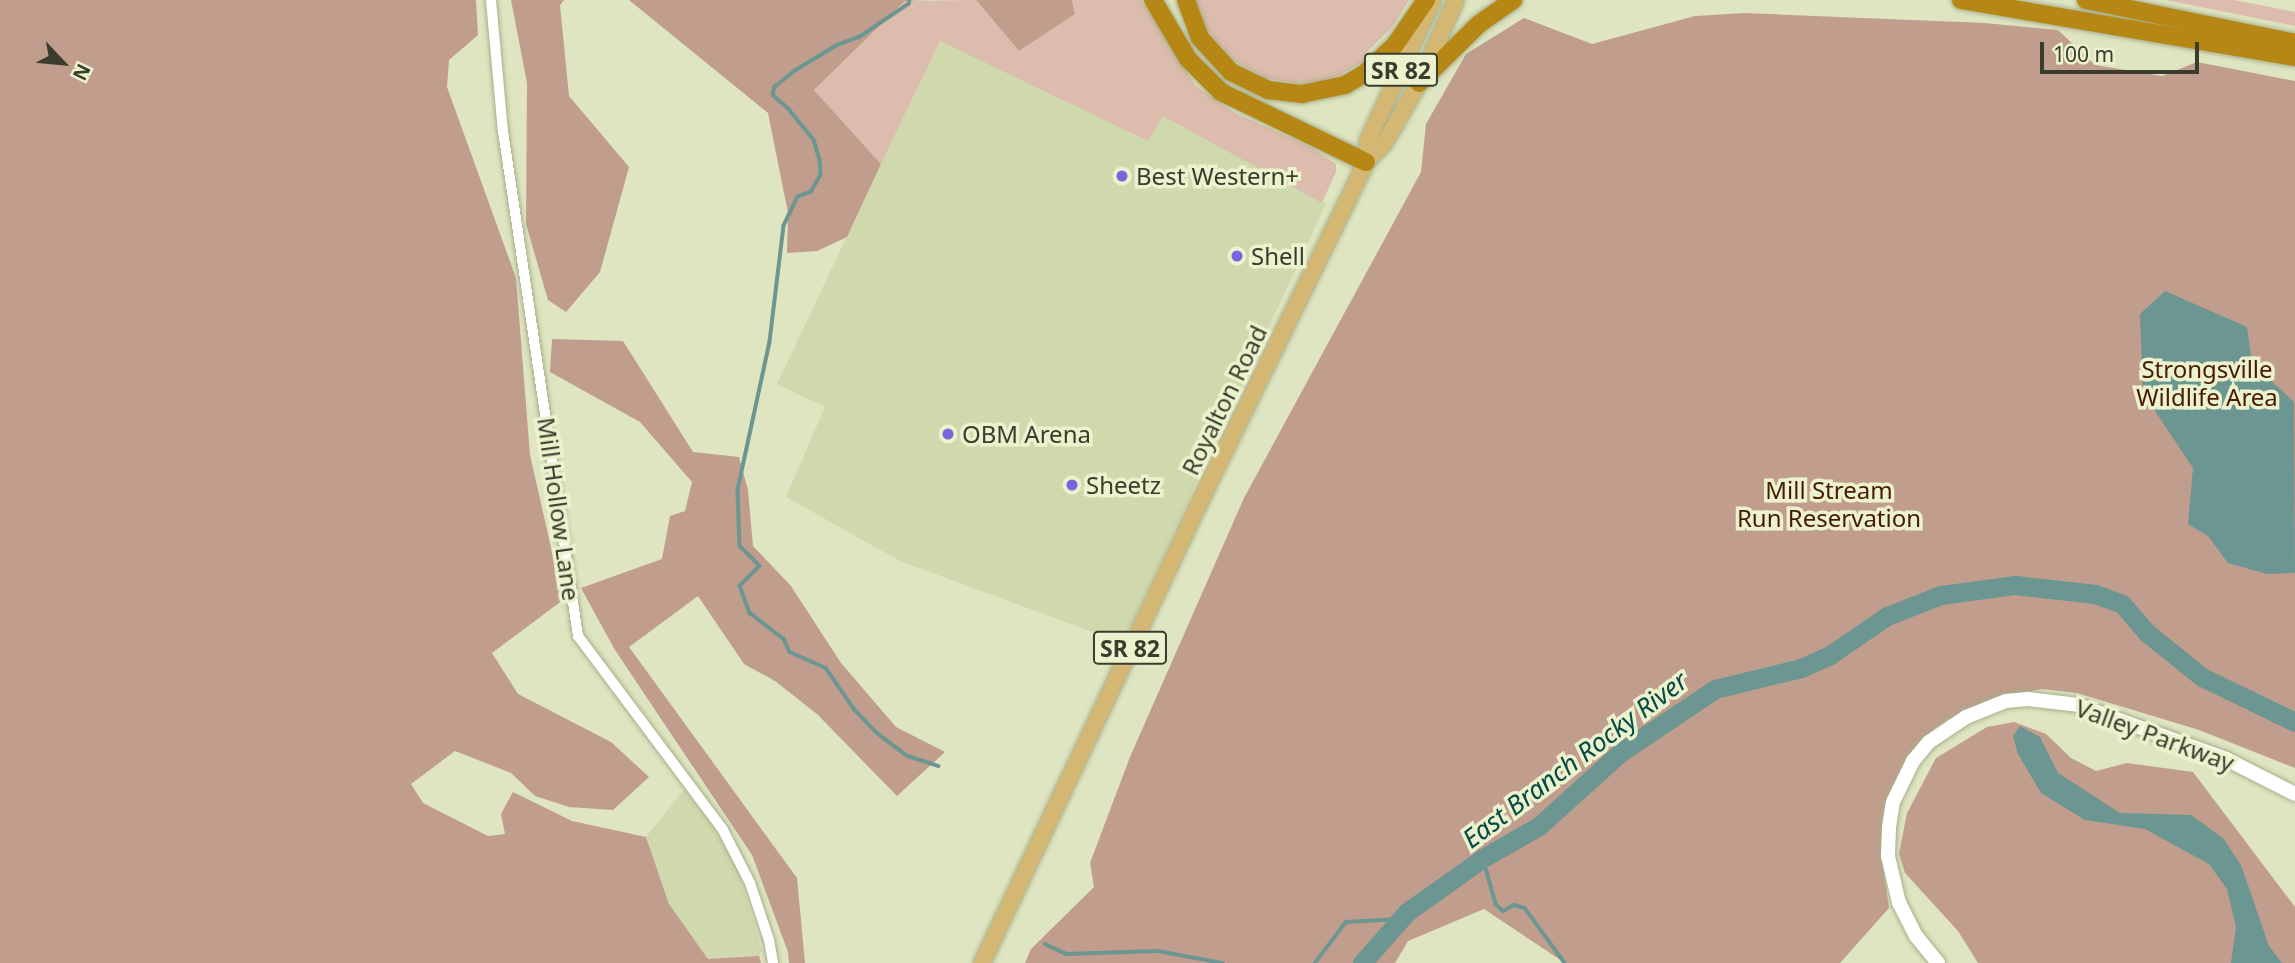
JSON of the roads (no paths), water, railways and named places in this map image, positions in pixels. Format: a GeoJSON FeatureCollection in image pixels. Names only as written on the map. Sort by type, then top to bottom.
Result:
{"type":"FeatureCollection","features":[{"type":"Feature","properties":{"kind":"highway"},"geometry":{"type":"LineString","coordinates":[[1153,0],[1188,59],[1221,92],[1366,162]]}},
{"type":"Feature","properties":{"kind":"highway"},"geometry":{"type":"LineString","coordinates":[[1186,0],[1200,38],[1225,68],[1268,90],[1302,94],[1345,85],[1364,74],[1395,45],[1426,0]]}},
{"type":"Feature","properties":{"kind":"highway"},"geometry":{"type":"LineString","coordinates":[[1419,83],[1479,24],[1513,0]]}},
{"type":"Feature","properties":{"kind":"highway"},"geometry":{"type":"LineString","coordinates":[[1961,0],[2295,57]]}},
{"type":"Feature","properties":{"kind":"highway"},"geometry":{"type":"LineString","coordinates":[[2086,0],[2295,43]]}},
{"type":"Feature","properties":{"kind":"main road","name":"Royalton Road"},"geometry":{"type":"LineString","coordinates":[[1366,162],[1368,139],[1433,0]]}},
{"type":"Feature","properties":{"kind":"main road","name":"Royalton Road"},"geometry":{"type":"LineString","coordinates":[[982,963],[1191,520],[1366,162],[1385,142],[1419,83],[1456,0]]}},
{"type":"Feature","properties":{"kind":"street","name":"Mill Hollow Lane"},"geometry":{"type":"LineString","coordinates":[[491,0],[503,131],[578,636],[723,830],[750,883],[769,940],[773,963]]}},
{"type":"Feature","properties":{"kind":"street","name":"Valley Parkway"},"geometry":{"type":"LineString","coordinates":[[1938,963],[1916,936],[1899,903],[1888,856],[1889,827],[1893,802],[1913,761],[1929,742],[1966,717],[2006,701],[2028,698],[2078,705],[2226,759],[2295,794]]}},
{"type":"Feature","properties":{"kind":"water"},"geometry":{"type":"Polygon","coordinates":[[[2165,291],[2247,327],[2252,363],[2294,402],[2295,573],[2267,574],[2228,563],[2208,536],[2188,524],[2193,468],[2143,393],[2140,314],[2165,291]]]}},
{"type":"Feature","properties":{"kind":"water"},"geometry":{"type":"Polygon","coordinates":[[[2020,726],[2040,737],[2058,773],[2120,813],[2191,815],[2223,838],[2241,865],[2269,946],[2282,963],[2231,963],[2236,927],[2227,889],[2209,864],[2145,829],[2085,820],[2041,793],[2018,754],[2013,736],[2020,726]]]}},
{"type":"Feature","properties":{"kind":"waterway"},"geometry":{"type":"LineString","coordinates":[[910,0],[909,4],[860,37],[838,45],[795,71],[775,87],[773,95],[788,108],[814,140],[821,175],[811,192],[798,197],[784,226],[770,342],[738,490],[740,546],[760,566],[740,586],[750,613],[784,639],[790,652],[826,668],[855,710],[877,733],[908,756],[938,766]]}},
{"type":"Feature","properties":{"kind":"waterway","name":"East Branch Rocky River"},"geometry":{"type":"LineString","coordinates":[[1362,963],[1407,912],[1483,858],[1539,826],[1621,752],[1715,689],[1801,668],[1830,655],[1887,616],[1941,595],[2015,585],[2095,594],[2122,604],[2146,632],[2202,677],[2295,722]]}},
{"type":"Feature","properties":{"kind":"waterway"},"geometry":{"type":"LineString","coordinates":[[1483,858],[1496,904],[1503,911],[1514,905],[1525,908],[1565,963]]}},
{"type":"Feature","properties":{"kind":"waterway"},"geometry":{"type":"LineString","coordinates":[[1315,963],[1346,922],[1400,919]]}},
{"type":"Feature","properties":{"kind":"waterway"},"geometry":{"type":"LineString","coordinates":[[1045,944],[1066,954],[1158,951],[1223,963]]}},
{"type":"Feature","properties":{"kind":"place","name":"Best Western+"},"geometry":{"type":"Point","coordinates":[1122,176]}},
{"type":"Feature","properties":{"kind":"place","name":"Shell"},"geometry":{"type":"Point","coordinates":[1237,256]}},
{"type":"Feature","properties":{"kind":"place","name":"OBM Arena"},"geometry":{"type":"Point","coordinates":[948,434]}},
{"type":"Feature","properties":{"kind":"place","name":"Sheetz"},"geometry":{"type":"Point","coordinates":[1072,485]}},
{"type":"Feature","properties":{"kind":"park label","name":"Strongsville Wildlife Area"},"geometry":{"type":"Point","coordinates":[2207,383]}},
{"type":"Feature","properties":{"kind":"park label","name":"Mill Stream Run Reservation"},"geometry":{"type":"Point","coordinates":[1829,504]}}]}
